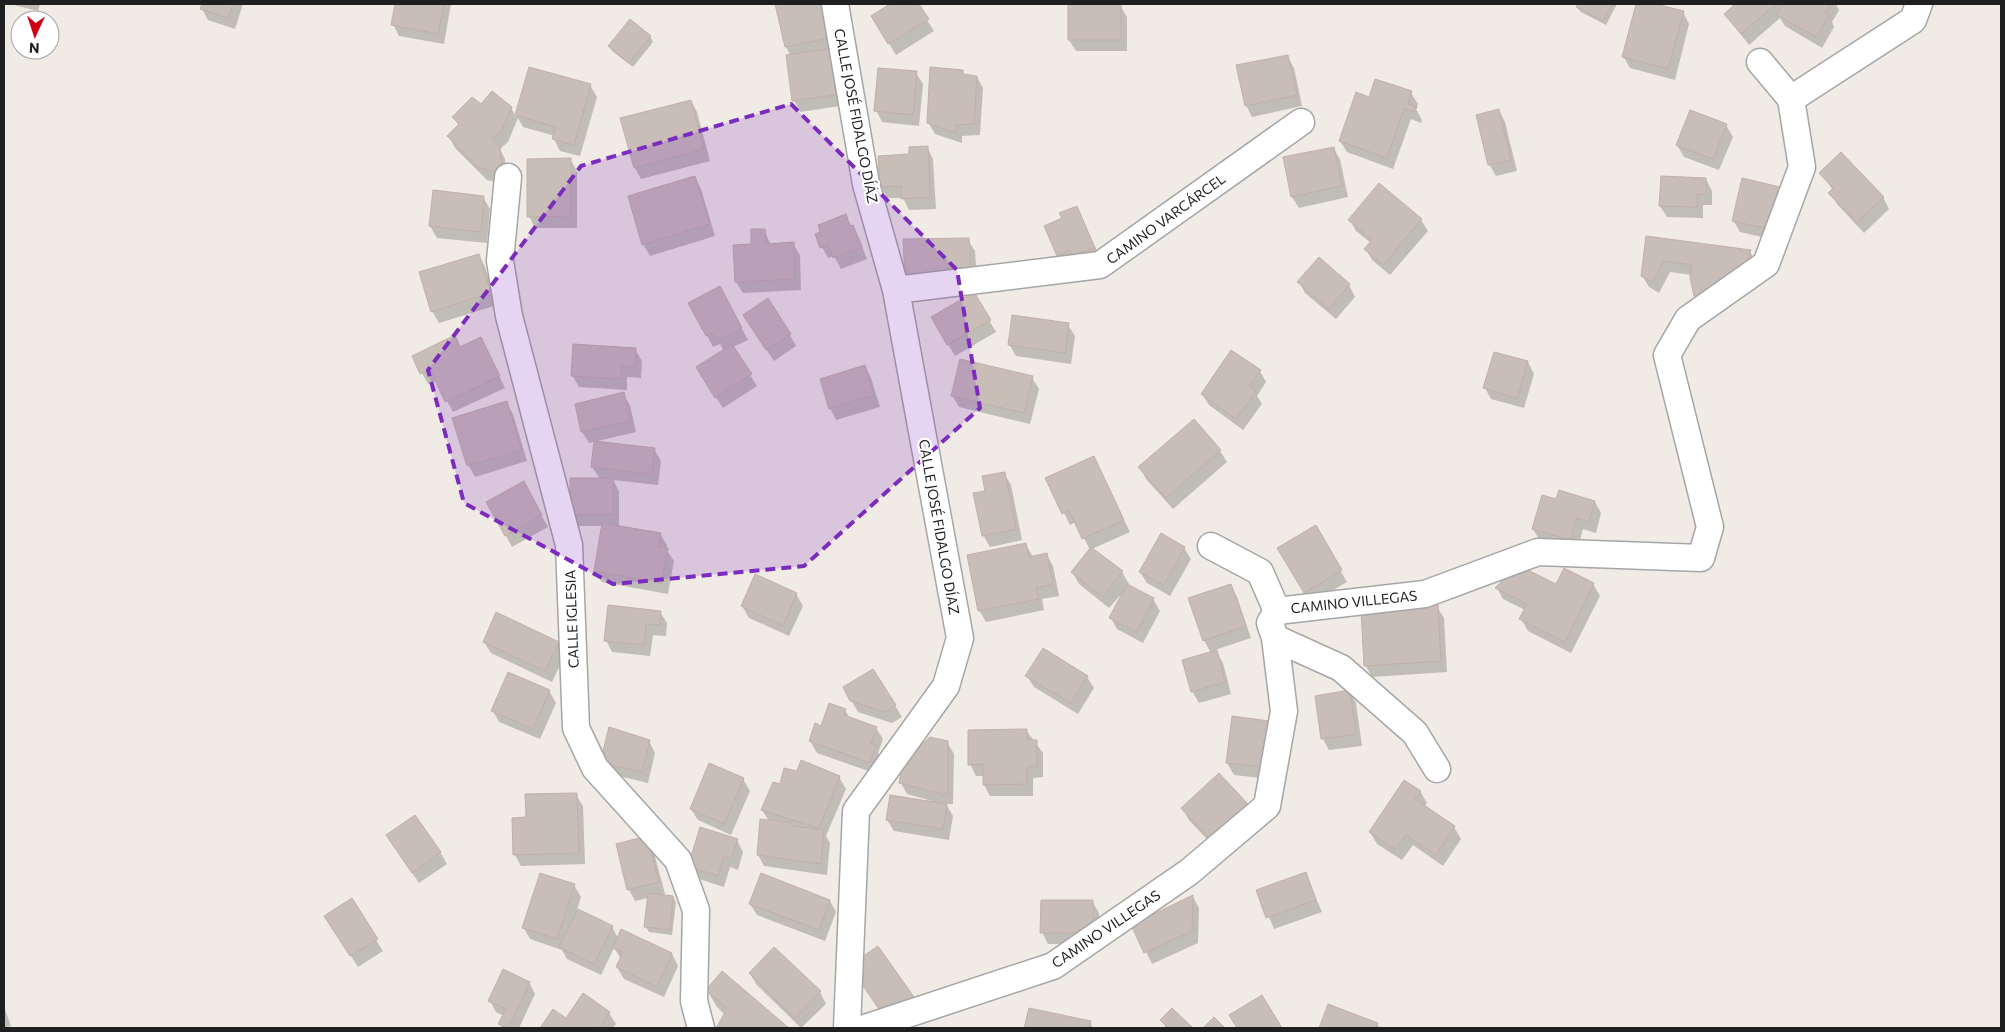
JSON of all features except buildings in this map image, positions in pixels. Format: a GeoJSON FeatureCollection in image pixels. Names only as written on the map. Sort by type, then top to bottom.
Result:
{"type":"FeatureCollection","features":[{"type":"Feature","properties":{"kind":"street","name":"CALLE JOSÉ FIDALGO DÍAZ"},"geometry":{"type":"LineString","coordinates":[[835,4],[866,184],[896,290],[960,638],[946,686],[856,811],[847,1028]]}},
{"type":"Feature","properties":{"kind":"street"},"geometry":{"type":"LineString","coordinates":[[1760,62],[1792,99],[1913,20],[1919,4]]}},
{"type":"Feature","properties":{"kind":"street","name":"CAMINO VILLEGAS"},"geometry":{"type":"LineString","coordinates":[[866,1028],[1054,966],[1189,872],[1267,806],[1284,712],[1275,638],[1270,623],[1277,611],[1425,594],[1538,552],[1701,558],[1710,527],[1667,355],[1688,319],[1766,264],[1802,167],[1792,99]]}},
{"type":"Feature","properties":{"kind":"street","name":"CAMINO VARCÁRCEL"},"geometry":{"type":"LineString","coordinates":[[896,290],[1100,265],[1301,122]]}},
{"type":"Feature","properties":{"kind":"street","name":"CALLE IGLESIA"},"geometry":{"type":"LineString","coordinates":[[508,177],[500,261],[509,316],[569,545],[576,728],[595,768],[678,860],[696,910],[694,1001],[701,1028]]}},
{"type":"Feature","properties":{"kind":"street"},"geometry":{"type":"LineString","coordinates":[[1211,546],[1260,572],[1277,611]]}},
{"type":"Feature","properties":{"kind":"street"},"geometry":{"type":"LineString","coordinates":[[1275,638],[1341,668],[1415,733],[1437,769]]}},
{"type":"Feature","properties":{"kind":"highlighted area"},"geometry":{"type":"Polygon","coordinates":[[[791,104],[957,270],[980,408],[804,566],[613,584],[464,503],[428,370],[581,166],[791,104]]]}}]}
